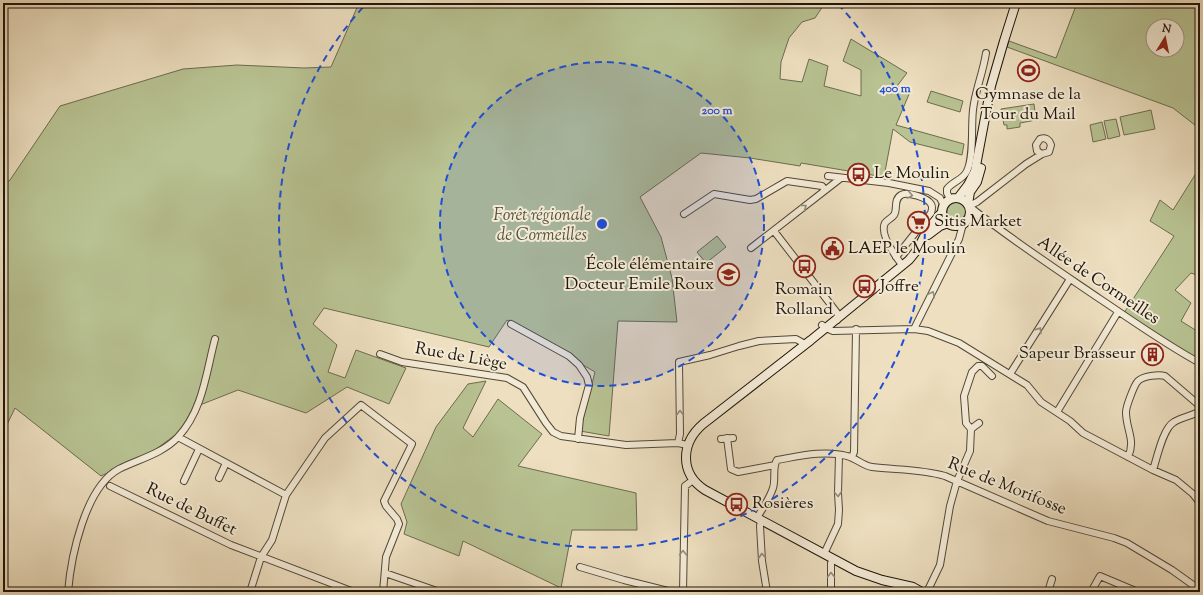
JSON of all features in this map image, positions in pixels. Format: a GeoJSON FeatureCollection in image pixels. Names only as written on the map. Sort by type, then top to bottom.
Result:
{"type":"FeatureCollection","features":[{"type":"Feature","properties":{"kind":"street"},"geometry":{"type":"LineString","coordinates":[[922,592],[909,586],[864,574],[832,559],[705,490],[693,480],[690,473],[686,462],[687,445],[692,435],[703,424],[913,255],[924,238],[928,228],[948,204],[968,185],[974,174],[984,119],[999,56],[1016,3]]}},
{"type":"Feature","properties":{"kind":"street"},"geometry":{"type":"LineString","coordinates":[[982,217],[975,215],[970,217],[963,224],[957,226],[948,223],[943,217],[948,204],[947,189],[964,176],[969,166],[973,110],[986,53]]}},
{"type":"Feature","properties":{"kind":"street"},"geometry":{"type":"LineString","coordinates":[[970,217],[970,192],[977,182],[982,166],[984,119]]}},
{"type":"Feature","properties":{"kind":"street"},"geometry":{"type":"LineString","coordinates":[[971,205],[1033,159],[1042,154],[1048,153],[1051,149],[1049,140],[1045,138],[1040,139],[1036,145],[1033,159]]}},
{"type":"Feature","properties":{"kind":"street"},"geometry":{"type":"LineString","coordinates":[[1036,150],[1042,154]]}},
{"type":"Feature","properties":{"kind":"street"},"geometry":{"type":"LineString","coordinates":[[828,176],[889,183],[929,191],[948,204]]}},
{"type":"Feature","properties":{"kind":"street"},"geometry":{"type":"LineString","coordinates":[[751,248],[841,178]]}},
{"type":"Feature","properties":{"kind":"street"},"geometry":{"type":"LineString","coordinates":[[684,214],[714,194],[750,200],[756,199],[786,181],[822,186],[825,190]]}},
{"type":"Feature","properties":{"kind":"street"},"geometry":{"type":"LineString","coordinates":[[896,257],[931,213],[931,203],[928,200],[908,193],[902,194],[897,199],[895,214],[886,222],[884,226],[888,242],[896,257],[902,265]]}},
{"type":"Feature","properties":{"kind":"street"},"geometry":{"type":"LineString","coordinates":[[948,204],[964,200],[971,205]]}},
{"type":"Feature","properties":{"kind":"street","name":"Allée de Cormeilles"},"geometry":{"type":"LineString","coordinates":[[971,205],[982,217],[1070,279],[1169,346],[1200,363]]}},
{"type":"Feature","properties":{"kind":"street"},"geometry":{"type":"LineString","coordinates":[[924,238],[935,229],[948,223]]}},
{"type":"Feature","properties":{"kind":"street"},"geometry":{"type":"LineString","coordinates":[[914,329],[959,239],[963,224]]}},
{"type":"Feature","properties":{"kind":"street"},"geometry":{"type":"LineString","coordinates":[[774,231],[837,316]]}},
{"type":"Feature","properties":{"kind":"street"},"geometry":{"type":"LineString","coordinates":[[1010,374],[1070,279]]}},
{"type":"Feature","properties":{"kind":"street"},"geometry":{"type":"LineString","coordinates":[[1057,412],[1118,312]]}},
{"type":"Feature","properties":{"kind":"street"},"geometry":{"type":"LineString","coordinates":[[511,324],[569,356],[579,365],[587,377],[589,385],[580,418],[578,439]]}},
{"type":"Feature","properties":{"kind":"street"},"geometry":{"type":"LineString","coordinates":[[804,343],[810,336],[822,329],[833,331],[856,329],[914,329],[928,332],[959,343],[1027,386],[1041,402],[1057,412],[1083,433],[1182,484],[1200,503]]}},
{"type":"Feature","properties":{"kind":"street"},"geometry":{"type":"LineString","coordinates":[[852,457],[854,452],[856,329]]}},
{"type":"Feature","properties":{"kind":"street"},"geometry":{"type":"LineString","coordinates":[[68,592],[71,562],[77,536],[93,498],[111,474],[150,456],[178,438],[193,418],[208,374],[215,339]]}},
{"type":"Feature","properties":{"kind":"street"},"geometry":{"type":"LineString","coordinates":[[678,443],[680,434],[679,362],[759,341],[796,339],[804,343]]}},
{"type":"Feature","properties":{"kind":"street","name":"Rue de Liège"},"geometry":{"type":"LineString","coordinates":[[380,354],[402,362],[507,378],[523,387],[553,432],[561,436],[626,445],[678,443],[687,445]]}},
{"type":"Feature","properties":{"kind":"street"},"geometry":{"type":"LineString","coordinates":[[986,370],[990,362]]}},
{"type":"Feature","properties":{"kind":"street"},"geometry":{"type":"LineString","coordinates":[[927,592],[940,565],[946,524],[957,481],[970,451],[971,429],[966,423],[964,396],[972,372],[978,366],[980,365],[992,376]]}},
{"type":"Feature","properties":{"kind":"street"},"geometry":{"type":"LineString","coordinates":[[1128,457],[1131,451],[1132,442],[1126,412],[1136,383],[1142,378],[1161,375],[1165,376],[1200,406]]}},
{"type":"Feature","properties":{"kind":"street"},"geometry":{"type":"LineString","coordinates":[[250,592],[261,557],[272,540],[286,495],[325,438],[361,405],[412,444],[384,501],[386,506],[397,519],[398,524],[386,557],[383,592]]}},
{"type":"Feature","properties":{"kind":"street"},"geometry":{"type":"LineString","coordinates":[[1154,470],[1159,450],[1167,430],[1173,422],[1192,416],[1200,411]]}},
{"type":"Feature","properties":{"kind":"street"},"geometry":{"type":"LineString","coordinates":[[971,429],[979,423]]}},
{"type":"Feature","properties":{"kind":"street"},"geometry":{"type":"LineString","coordinates":[[178,438],[286,495]]}},
{"type":"Feature","properties":{"kind":"street","name":"Rue de Morifosse"},"geometry":{"type":"LineString","coordinates":[[727,438],[729,465],[731,469],[738,472],[775,465],[778,460],[813,454],[852,457],[869,467],[931,472],[957,481],[1048,521],[1114,538],[1127,543],[1172,570],[1200,590]]}},
{"type":"Feature","properties":{"kind":"street"},"geometry":{"type":"LineString","coordinates":[[184,481],[199,449]]}},
{"type":"Feature","properties":{"kind":"street"},"geometry":{"type":"LineString","coordinates":[[824,554],[838,524],[840,510],[838,493],[839,455]]}},
{"type":"Feature","properties":{"kind":"street"},"geometry":{"type":"LineString","coordinates":[[219,478],[226,463]]}},
{"type":"Feature","properties":{"kind":"street"},"geometry":{"type":"LineString","coordinates":[[767,592],[762,561],[759,519],[773,489],[775,465]]}},
{"type":"Feature","properties":{"kind":"street"},"geometry":{"type":"LineString","coordinates":[[683,592],[685,486],[693,480]]}},
{"type":"Feature","properties":{"kind":"street","name":"Rue de Buffet"},"geometry":{"type":"LineString","coordinates":[[110,486],[231,545],[354,592]]}},
{"type":"Feature","properties":{"kind":"street"},"geometry":{"type":"LineString","coordinates":[[831,592],[832,559]]}},
{"type":"Feature","properties":{"kind":"street"},"geometry":{"type":"LineString","coordinates":[[580,567],[672,592]]}},
{"type":"Feature","properties":{"kind":"street"},"geometry":{"type":"LineString","coordinates":[[384,573],[440,592]]}},
{"type":"Feature","properties":{"kind":"street"},"geometry":{"type":"LineString","coordinates":[[1091,592],[1100,576],[1138,592]]}},
{"type":"Feature","properties":{"kind":"street"},"geometry":{"type":"LineString","coordinates":[[1048,592],[1052,579]]}},
{"type":"Feature","properties":{"kind":"green space","name":"Forêt régionale de Cormeilles"},"geometry":{"type":"Polygon","coordinates":[[[359,3],[825,3],[815,18],[802,22],[789,38],[781,62],[780,79],[802,82],[809,59],[828,66],[824,86],[861,96],[861,70],[843,61],[851,39],[907,73],[897,86],[910,92],[896,125],[964,144],[962,155],[910,142],[893,129],[884,177],[801,163],[800,166],[750,158],[701,153],[640,197],[661,237],[672,278],[677,322],[618,321],[609,436],[580,431],[595,372],[507,320],[489,347],[324,308],[313,324],[337,345],[328,372],[345,378],[356,350],[406,368],[389,404],[347,387],[306,413],[238,390],[200,405],[178,433],[152,452],[101,476],[15,408],[3,433],[3,186],[10,180],[60,106],[183,69],[237,65],[304,68],[331,67],[359,3]]]}},
{"type":"Feature","properties":{"kind":"green space"},"geometry":{"type":"Polygon","coordinates":[[[1077,3],[1200,3],[1200,129],[1173,108],[1007,47],[1009,41],[1056,58],[1077,3]]]}},
{"type":"Feature","properties":{"kind":"green space"},"geometry":{"type":"Polygon","coordinates":[[[931,91],[963,101],[960,112],[927,102],[931,91]]]}},
{"type":"Feature","properties":{"kind":"green space"},"geometry":{"type":"Polygon","coordinates":[[[1034,104],[1036,120],[1020,123],[1020,127],[1007,129],[1007,125],[1004,125],[1001,109],[1034,104]]]}},
{"type":"Feature","properties":{"kind":"green space"},"geometry":{"type":"Polygon","coordinates":[[[1151,110],[1155,129],[1124,135],[1120,117],[1151,110]]]}},
{"type":"Feature","properties":{"kind":"green space"},"geometry":{"type":"Polygon","coordinates":[[[1116,119],[1120,136],[1108,139],[1104,121],[1116,119]]]}},
{"type":"Feature","properties":{"kind":"green space"},"geometry":{"type":"Polygon","coordinates":[[[1102,122],[1106,139],[1093,142],[1090,125],[1102,122]]]}},
{"type":"Feature","properties":{"kind":"green space"},"geometry":{"type":"Polygon","coordinates":[[[1200,167],[1200,276],[1191,273],[1175,290],[1191,303],[1181,321],[1200,333],[1200,354],[1195,359],[1124,313],[1174,236],[1150,221],[1160,200],[1173,210],[1200,167]]]}},
{"type":"Feature","properties":{"kind":"green space"},"geometry":{"type":"Polygon","coordinates":[[[957,202],[964,205],[967,212],[964,219],[957,222],[950,219],[947,212],[950,205],[957,202]]]}},
{"type":"Feature","properties":{"kind":"green space"},"geometry":{"type":"Polygon","coordinates":[[[717,236],[726,247],[706,263],[697,252],[717,236]]]}},
{"type":"Feature","properties":{"kind":"green space"},"geometry":{"type":"Polygon","coordinates":[[[486,381],[463,428],[473,437],[498,399],[542,434],[518,466],[636,493],[637,530],[572,530],[561,588],[463,541],[459,556],[404,534],[407,522],[401,504],[436,427],[468,384],[486,381]]]}},
{"type":"Feature","properties":{"kind":"place","name":"Gymnase de la Tour du Mail"},"geometry":{"type":"Point","coordinates":[1028,71]}},
{"type":"Feature","properties":{"kind":"place","name":"Le Moulin"},"geometry":{"type":"Point","coordinates":[859,174]}},
{"type":"Feature","properties":{"kind":"place","name":"Sitis Market"},"geometry":{"type":"Point","coordinates":[918,222]}},
{"type":"Feature","properties":{"kind":"place","name":"LAEP le Moulin"},"geometry":{"type":"Point","coordinates":[832,249]}},
{"type":"Feature","properties":{"kind":"place","name":"Romain Rolland"},"geometry":{"type":"Point","coordinates":[804,266]}},
{"type":"Feature","properties":{"kind":"place","name":"École élémentaire Docteur Emile Roux"},"geometry":{"type":"Point","coordinates":[729,275]}},
{"type":"Feature","properties":{"kind":"place","name":"Joffre"},"geometry":{"type":"Point","coordinates":[864,287]}},
{"type":"Feature","properties":{"kind":"place","name":"Sapeur Brasseur"},"geometry":{"type":"Point","coordinates":[1152,354]}},
{"type":"Feature","properties":{"kind":"place","name":"Rosières"},"geometry":{"type":"Point","coordinates":[737,504]}}]}
